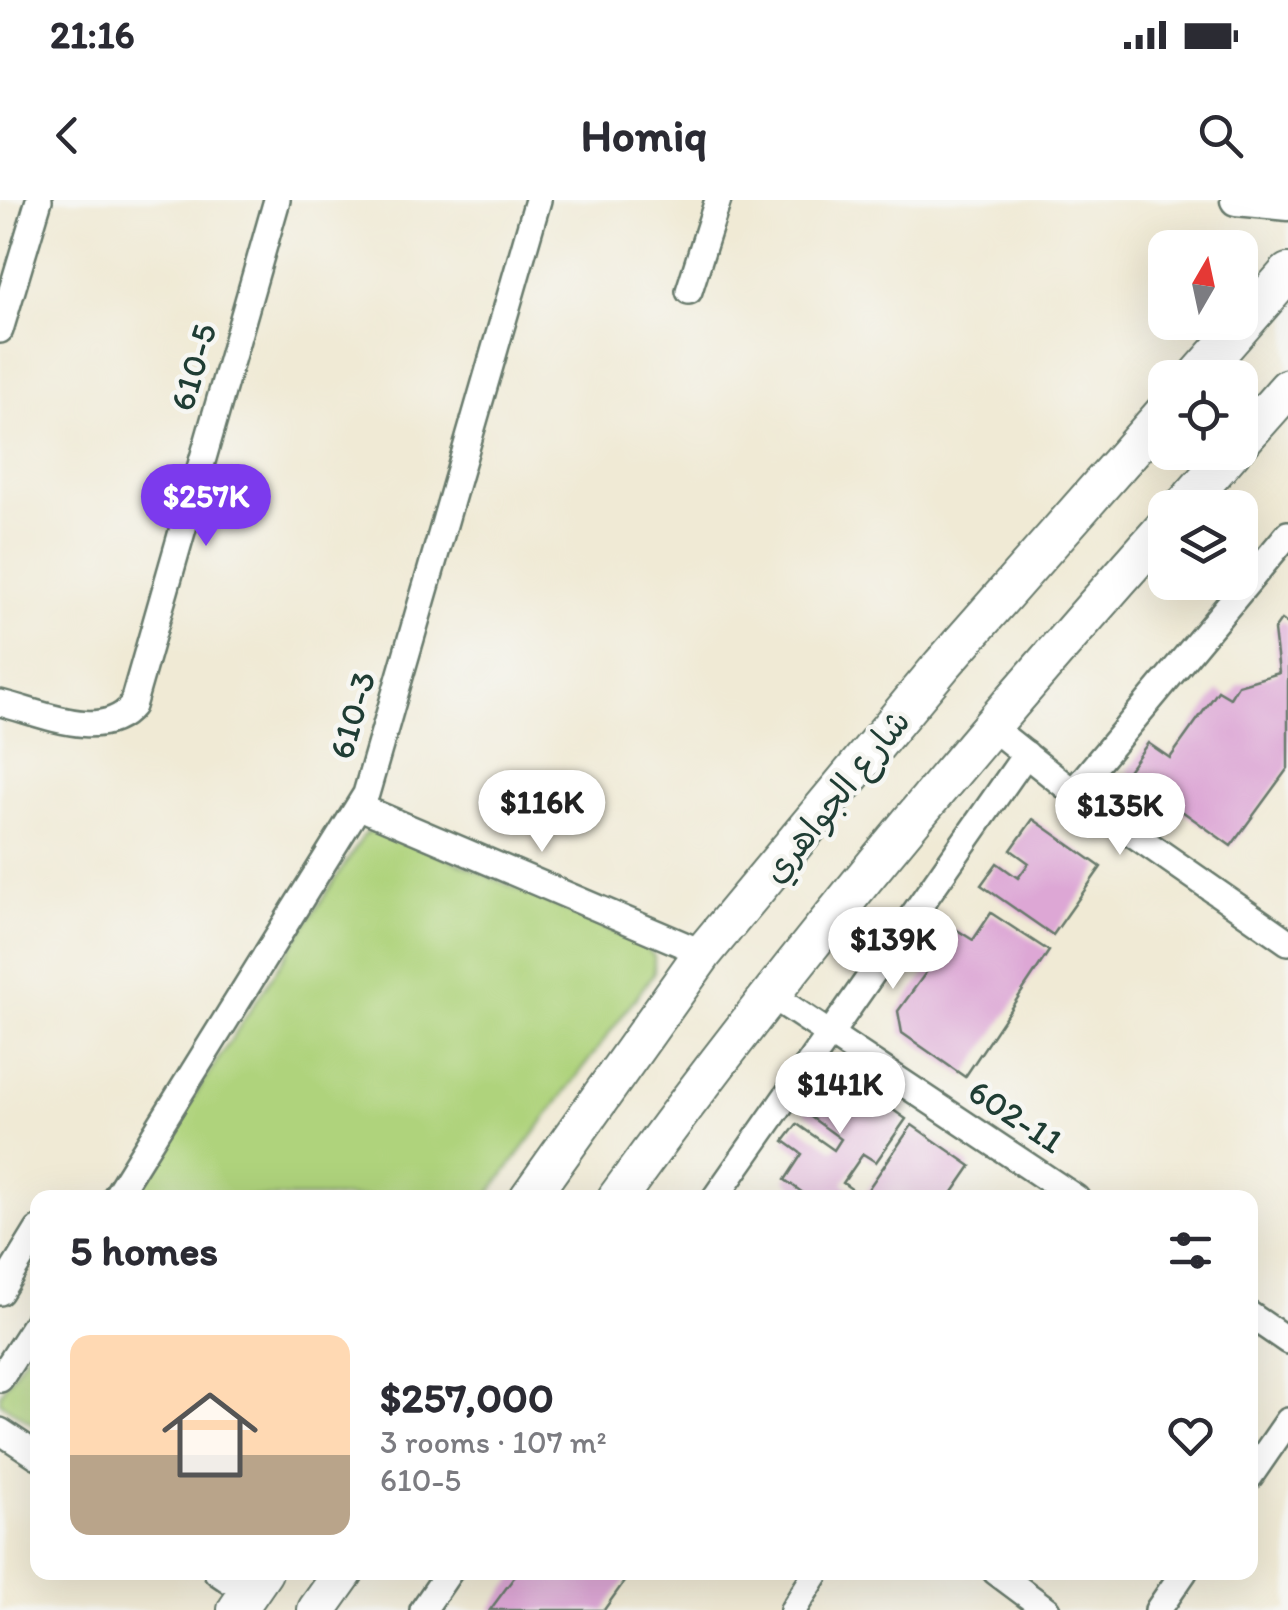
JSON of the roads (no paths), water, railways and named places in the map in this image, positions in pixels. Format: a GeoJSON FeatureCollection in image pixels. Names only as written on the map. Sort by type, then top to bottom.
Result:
{"type":"FeatureCollection","features":[{"type":"Feature","properties":{"kind":"main road"},"geometry":{"type":"LineString","coordinates":[[1212,360],[1288,273]]}},
{"type":"Feature","properties":{"kind":"main road"},"geometry":{"type":"LineString","coordinates":[[1258,422],[1288,388]]}},
{"type":"Feature","properties":{"kind":"main road","name":"شارع الجواهري"},"geometry":{"type":"LineString","coordinates":[[535,1190],[703,954],[745,908],[942,665],[1148,431]]}},
{"type":"Feature","properties":{"kind":"main road"},"geometry":{"type":"LineString","coordinates":[[1198,490],[1215,470]]}},
{"type":"Feature","properties":{"kind":"main road","name":"شارع الجواهري"},"geometry":{"type":"LineString","coordinates":[[622,1190],[768,993],[989,725],[1148,546]]}},
{"type":"Feature","properties":{"kind":"main road"},"geometry":{"type":"LineString","coordinates":[[317,1610],[338,1580]]}},
{"type":"Feature","properties":{"kind":"street"},"geometry":{"type":"LineString","coordinates":[[0,330],[39,200]]}},
{"type":"Feature","properties":{"kind":"street","name":"610-5"},"geometry":{"type":"LineString","coordinates":[[0,703],[98,725],[118,720],[132,706],[277,200]]}},
{"type":"Feature","properties":{"kind":"street","name":"610-3"},"geometry":{"type":"LineString","coordinates":[[120,1190],[360,807],[538,200]]}},
{"type":"Feature","properties":{"kind":"street"},"geometry":{"type":"LineString","coordinates":[[689,290],[718,200]]}},
{"type":"Feature","properties":{"kind":"street"},"geometry":{"type":"LineString","coordinates":[[1238,200],[1288,204]]}},
{"type":"Feature","properties":{"kind":"street"},"geometry":{"type":"LineString","coordinates":[[1073,792],[1288,534]]}},
{"type":"Feature","properties":{"kind":"street"},"geometry":{"type":"LineString","coordinates":[[989,725],[1073,792],[1288,942]]}},
{"type":"Feature","properties":{"kind":"street"},"geometry":{"type":"LineString","coordinates":[[721,1190],[1026,754]]}},
{"type":"Feature","properties":{"kind":"street"},"geometry":{"type":"LineString","coordinates":[[360,807],[703,954]]}},
{"type":"Feature","properties":{"kind":"street","name":"602-11"},"geometry":{"type":"LineString","coordinates":[[768,993],[1060,1190]]}},
{"type":"Feature","properties":{"kind":"street"},"geometry":{"type":"LineString","coordinates":[[0,1292],[30,1243]]}},
{"type":"Feature","properties":{"kind":"street"},"geometry":{"type":"LineString","coordinates":[[1258,1320],[1288,1340]]}},
{"type":"Feature","properties":{"kind":"street"},"geometry":{"type":"LineString","coordinates":[[0,1379],[30,1332]]}},
{"type":"Feature","properties":{"kind":"street"},"geometry":{"type":"LineString","coordinates":[[1258,1465],[1288,1422]]}},
{"type":"Feature","properties":{"kind":"street"},"geometry":{"type":"LineString","coordinates":[[0,1431],[30,1451]]}},
{"type":"Feature","properties":{"kind":"street"},"geometry":{"type":"LineString","coordinates":[[423,1610],[444,1580]]}},
{"type":"Feature","properties":{"kind":"street"},"geometry":{"type":"LineString","coordinates":[[793,1610],[813,1580]]}},
{"type":"Feature","properties":{"kind":"street"},"geometry":{"type":"LineString","coordinates":[[1007,1580],[1047,1610]]}},
{"type":"Feature","properties":{"kind":"street"},"geometry":{"type":"LineString","coordinates":[[1158,1610],[1179,1580]]}}]}
